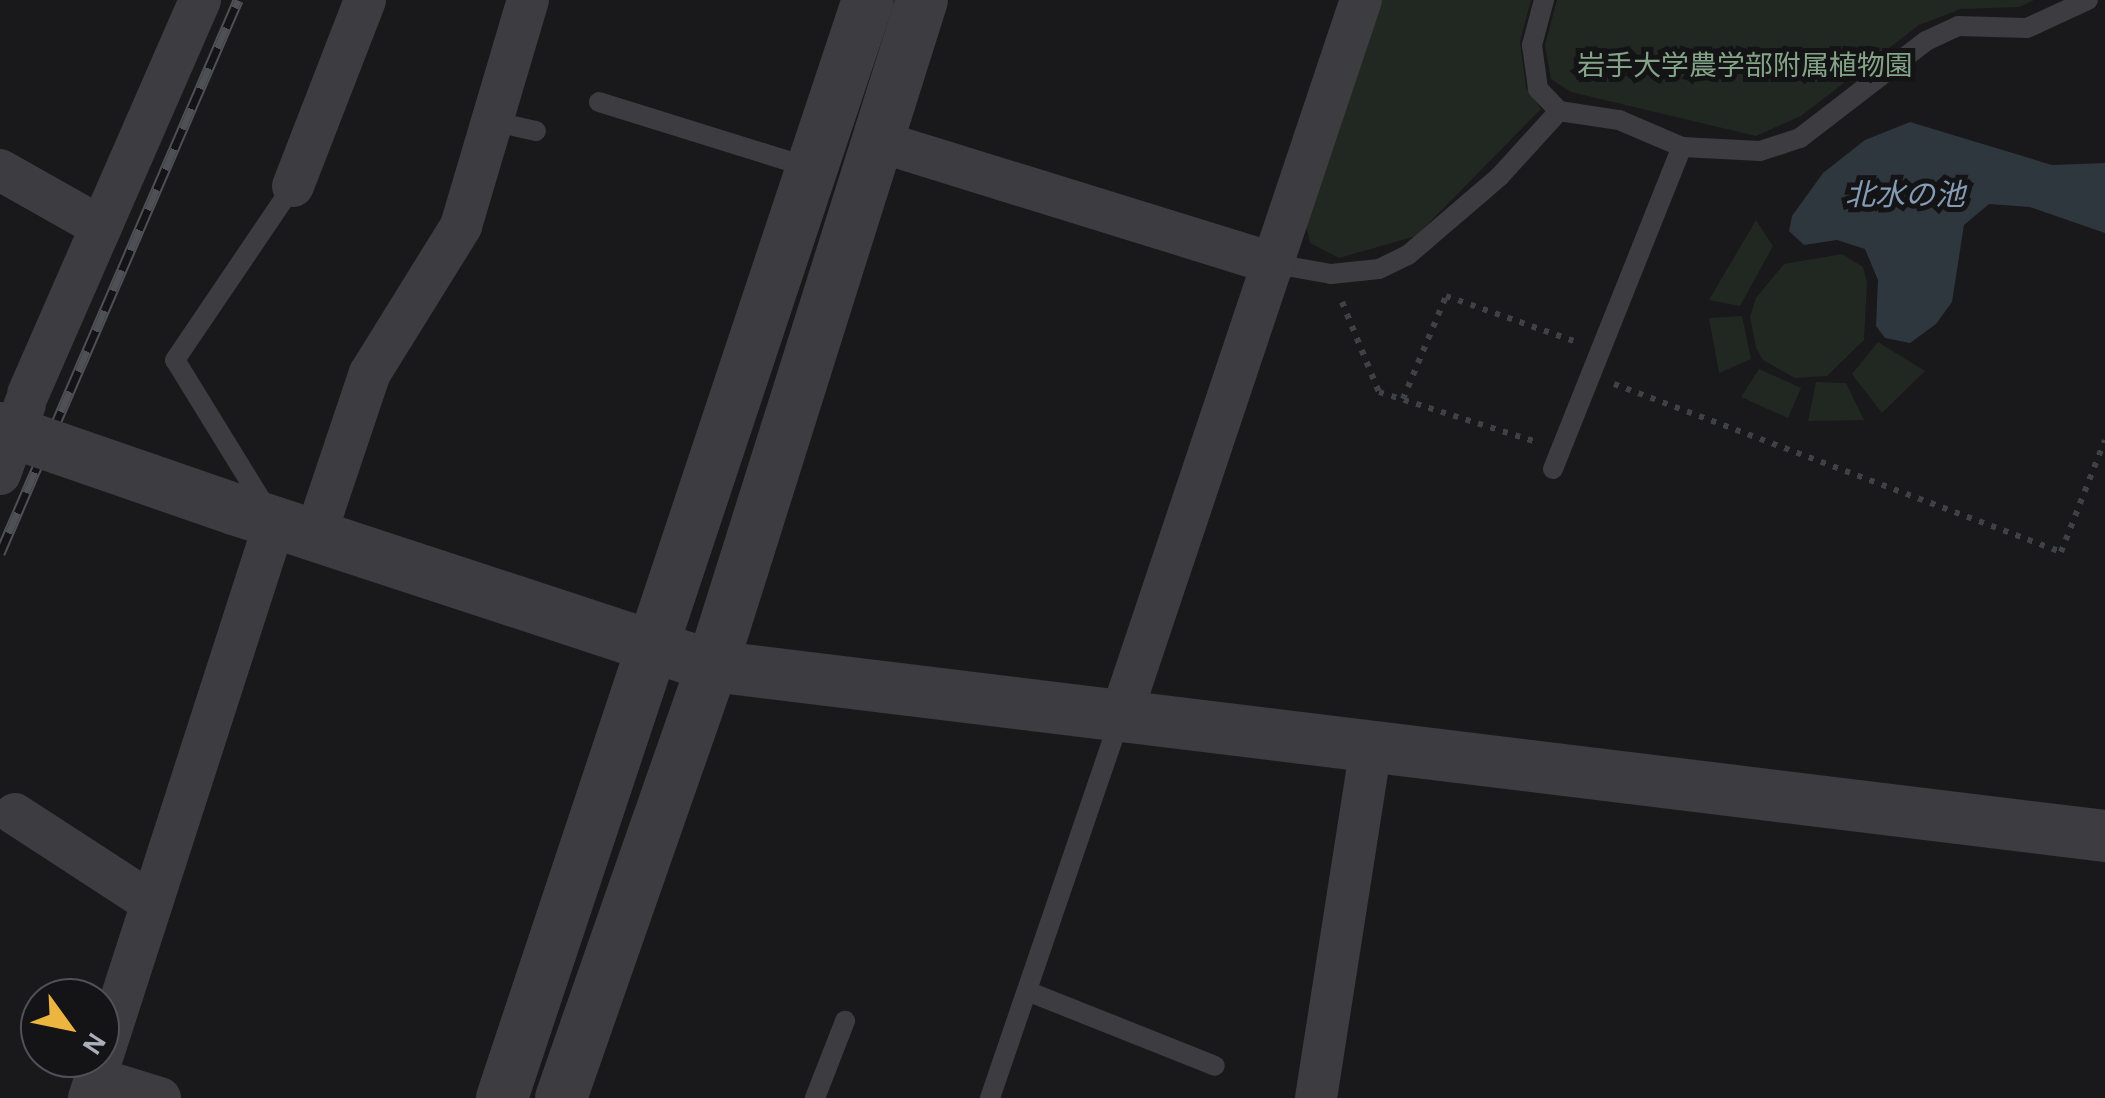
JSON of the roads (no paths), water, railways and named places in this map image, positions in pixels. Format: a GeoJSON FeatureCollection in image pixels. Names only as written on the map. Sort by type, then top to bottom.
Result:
{"type":"FeatureCollection","features":[{"type":"Feature","properties":{"kind":"street"},"geometry":{"type":"LineString","coordinates":[[0,474],[9,402],[101,227],[200,0]]}},
{"type":"Feature","properties":{"kind":"street"},"geometry":{"type":"LineString","coordinates":[[292,186],[365,0]]}},
{"type":"Feature","properties":{"kind":"street"},"geometry":{"type":"LineString","coordinates":[[160,1098],[92,1088],[275,522],[461,226],[528,0]]}},
{"type":"Feature","properties":{"kind":"street"},"geometry":{"type":"LineString","coordinates":[[502,1098],[868,0]]}},
{"type":"Feature","properties":{"kind":"street"},"geometry":{"type":"LineString","coordinates":[[562,1098],[712,666],[922,0]]}},
{"type":"Feature","properties":{"kind":"street"},"geometry":{"type":"LineString","coordinates":[[1120,718],[1361,0]]}},
{"type":"Feature","properties":{"kind":"street"},"geometry":{"type":"LineString","coordinates":[[880,142],[1275,264]]}},
{"type":"Feature","properties":{"kind":"street"},"geometry":{"type":"LineString","coordinates":[[0,170],[101,227]]}},
{"type":"Feature","properties":{"kind":"street"},"geometry":{"type":"LineString","coordinates":[[9,402],[275,522],[712,666],[2105,836]]}},
{"type":"Feature","properties":{"kind":"street"},"geometry":{"type":"LineString","coordinates":[[1316,1098],[1371,747]]}},
{"type":"Feature","properties":{"kind":"street"},"geometry":{"type":"LineString","coordinates":[[15,814],[152,903]]}},
{"type":"Feature","properties":{"kind":"lane"},"geometry":{"type":"LineString","coordinates":[[1544,0],[1532,46],[1538,88],[1560,111],[1619,120],[1682,147],[1760,151],[1800,138],[1926,41],[1958,26],[2027,28],[2088,0]]}},
{"type":"Feature","properties":{"kind":"lane"},"geometry":{"type":"LineString","coordinates":[[599,102],[813,168]]}},
{"type":"Feature","properties":{"kind":"lane"},"geometry":{"type":"LineString","coordinates":[[1275,264],[1331,274],[1379,269],[1408,255],[1499,177],[1560,111]]}},
{"type":"Feature","properties":{"kind":"lane"},"geometry":{"type":"LineString","coordinates":[[492,121],[536,131]]}},
{"type":"Feature","properties":{"kind":"lane"},"geometry":{"type":"LineString","coordinates":[[1557,460],[1682,147]]}},
{"type":"Feature","properties":{"kind":"lane"},"geometry":{"type":"LineString","coordinates":[[275,522],[175,360],[292,186]]}},
{"type":"Feature","properties":{"kind":"lane"},"geometry":{"type":"LineString","coordinates":[[990,1098],[1120,718]]}},
{"type":"Feature","properties":{"kind":"lane"},"geometry":{"type":"LineString","coordinates":[[1027,992],[1215,1066]]}},
{"type":"Feature","properties":{"kind":"lane"},"geometry":{"type":"LineString","coordinates":[[815,1098],[845,1021]]}},
{"type":"Feature","properties":{"kind":"water","name":"北水の池"},"geometry":{"type":"Polygon","coordinates":[[[1910,122],[2052,165],[2105,163],[2105,233],[2030,207],[1989,204],[1964,225],[1952,302],[1936,324],[1910,343],[1885,338],[1876,326],[1878,280],[1865,249],[1837,240],[1804,245],[1789,231],[1792,216],[1823,173],[1865,140],[1910,122]]]}},
{"type":"Feature","properties":{"kind":"railway"},"geometry":{"type":"LineString","coordinates":[[0,553],[238,0]]}},
{"type":"Feature","properties":{"kind":"park label","name":"岩手大学農学部附属植物園"},"geometry":{"type":"Point","coordinates":[1745,67]}}]}
